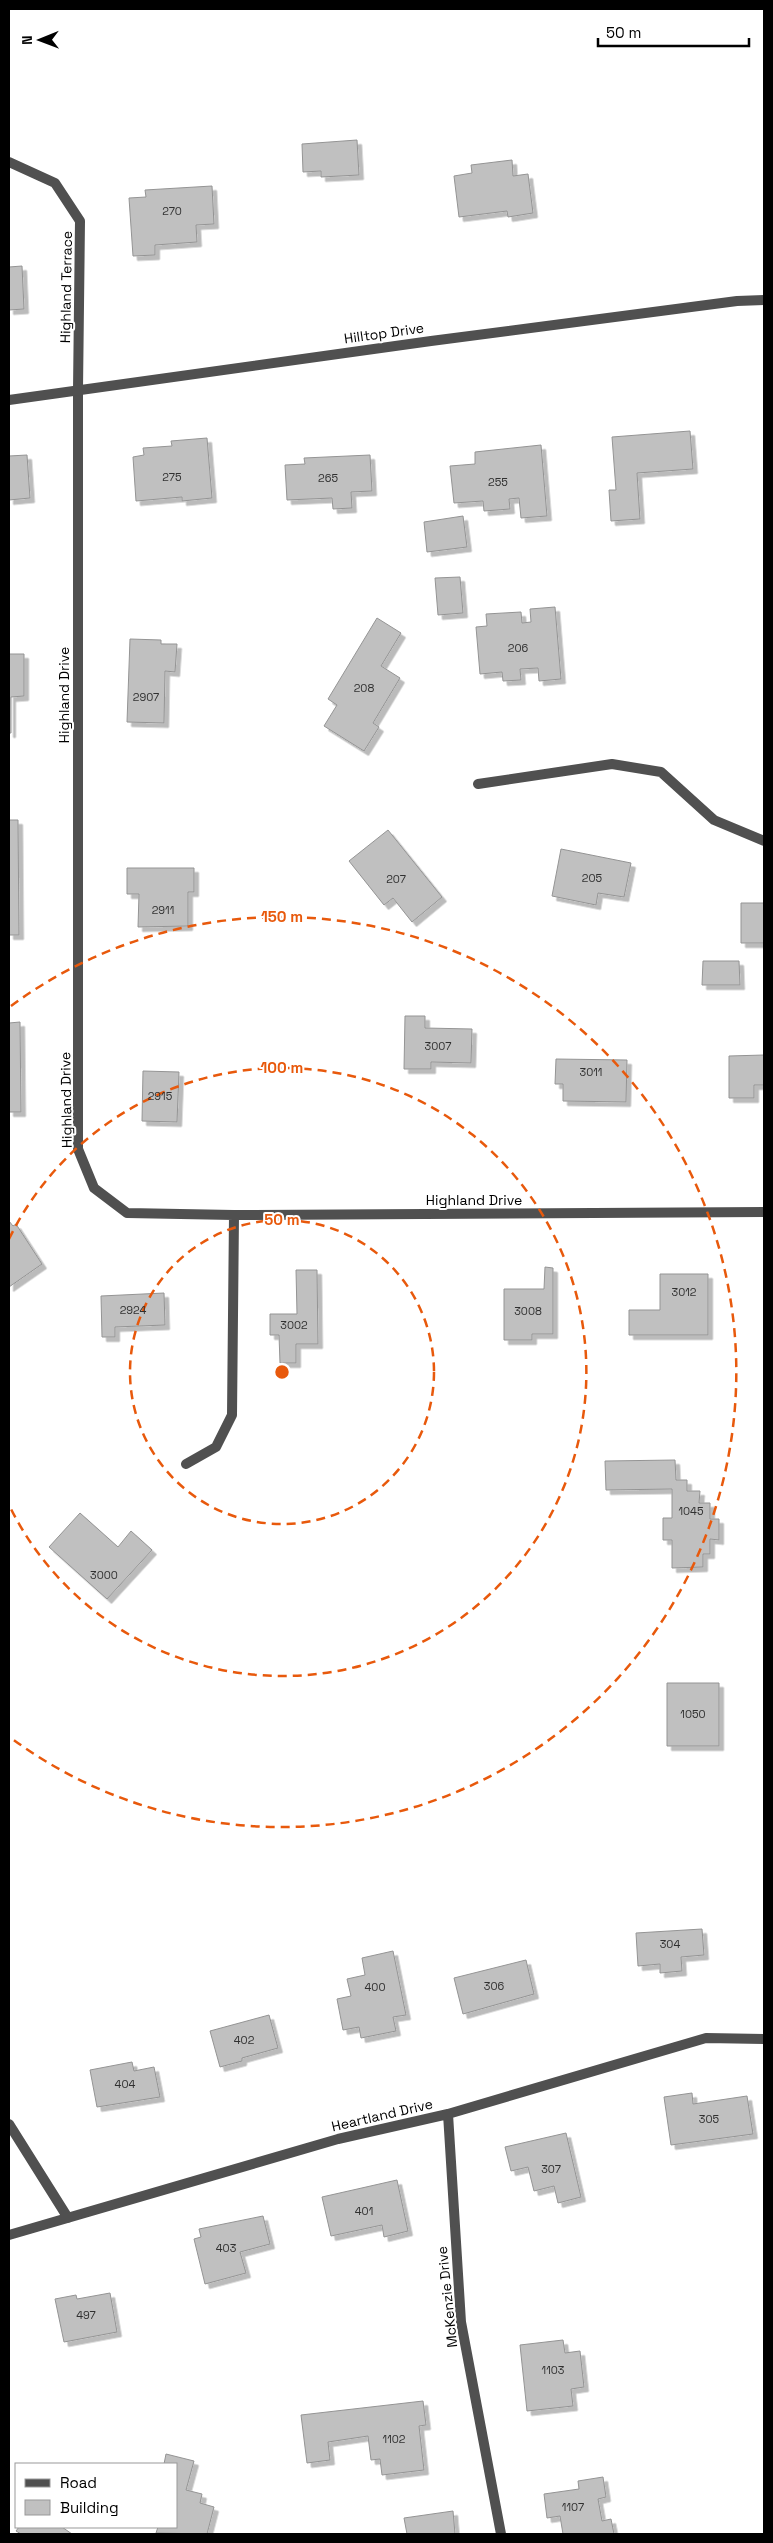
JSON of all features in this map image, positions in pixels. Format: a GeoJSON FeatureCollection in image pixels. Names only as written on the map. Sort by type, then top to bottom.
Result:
{"type":"FeatureCollection","features":[{"type":"Feature","properties":{"kind":"street","name":"Highland Terrace"},"geometry":{"type":"LineString","coordinates":[[9,162],[55,183],[80,221],[78,390]]}},
{"type":"Feature","properties":{"kind":"street","name":"Hilltop Drive"},"geometry":{"type":"LineString","coordinates":[[9,400],[431,340],[764,300]]}},
{"type":"Feature","properties":{"kind":"street","name":"Highland Drive"},"geometry":{"type":"LineString","coordinates":[[78,390],[78,1149],[94,1188],[127,1213],[234,1215],[764,1212]]}},
{"type":"Feature","properties":{"kind":"street"},"geometry":{"type":"LineString","coordinates":[[478,784],[612,764],[661,772],[714,820],[764,840]]}},
{"type":"Feature","properties":{"kind":"street"},"geometry":{"type":"LineString","coordinates":[[186,1464],[216,1447],[232,1415],[234,1215]]}},
{"type":"Feature","properties":{"kind":"street","name":"Heartland Drive"},"geometry":{"type":"LineString","coordinates":[[9,2235],[338,2139],[448,2114],[706,2038],[764,2039]]}},
{"type":"Feature","properties":{"kind":"street","name":"McKenzie Drive"},"geometry":{"type":"LineString","coordinates":[[448,2114],[461,2322],[501,2534]]}},
{"type":"Feature","properties":{"kind":"street"},"geometry":{"type":"LineString","coordinates":[[9,2124],[68,2218]]}},
{"type":"Feature","properties":{"kind":"building"},"geometry":{"type":"Polygon","coordinates":[[[357,140],[359,175],[321,177],[321,171],[303,172],[302,144],[357,140]]]}},
{"type":"Feature","properties":{"kind":"building"},"geometry":{"type":"Polygon","coordinates":[[[512,160],[513,176],[528,174],[533,213],[508,217],[507,211],[459,217],[454,176],[472,173],[471,165],[512,160]]]}},
{"type":"Feature","properties":{"kind":"building"},"geometry":{"type":"Polygon","coordinates":[[[212,186],[214,224],[196,225],[197,242],[155,245],[155,255],[133,256],[129,198],[146,197],[145,190],[212,186]]]}},
{"type":"Feature","properties":{"kind":"building"},"geometry":{"type":"Polygon","coordinates":[[[22,266],[24,309],[9,310],[9,267],[22,266]]]}},
{"type":"Feature","properties":{"kind":"building"},"geometry":{"type":"Polygon","coordinates":[[[690,431],[693,469],[637,473],[640,519],[611,521],[609,490],[616,490],[612,437],[690,431]]]}},
{"type":"Feature","properties":{"kind":"building"},"geometry":{"type":"Polygon","coordinates":[[[207,438],[212,498],[182,501],[182,497],[136,501],[133,457],[144,455],[143,448],[172,446],[171,441],[207,438]]]}},
{"type":"Feature","properties":{"kind":"building"},"geometry":{"type":"Polygon","coordinates":[[[541,445],[547,516],[521,518],[519,498],[509,499],[510,509],[484,511],[483,501],[454,503],[450,466],[475,464],[475,452],[541,445]]]}},
{"type":"Feature","properties":{"kind":"building"},"geometry":{"type":"Polygon","coordinates":[[[27,455],[30,498],[9,500],[9,456],[27,455]]]}},
{"type":"Feature","properties":{"kind":"building"},"geometry":{"type":"Polygon","coordinates":[[[370,455],[372,491],[351,492],[352,508],[333,509],[332,498],[287,500],[285,465],[305,464],[304,458],[370,455]]]}},
{"type":"Feature","properties":{"kind":"building"},"geometry":{"type":"Polygon","coordinates":[[[463,516],[467,547],[427,552],[424,522],[463,516]]]}},
{"type":"Feature","properties":{"kind":"building"},"geometry":{"type":"Polygon","coordinates":[[[460,577],[463,613],[438,615],[435,578],[460,577]]]}},
{"type":"Feature","properties":{"kind":"building"},"geometry":{"type":"Polygon","coordinates":[[[555,607],[561,679],[539,681],[538,668],[520,669],[521,680],[503,681],[502,672],[480,674],[476,627],[487,626],[486,614],[521,612],[522,623],[531,622],[530,609],[555,607]]]}},
{"type":"Feature","properties":{"kind":"building"},"geometry":{"type":"Polygon","coordinates":[[[377,618],[401,633],[381,666],[400,678],[373,723],[379,727],[364,751],[324,726],[337,705],[328,699],[377,618]]]}},
{"type":"Feature","properties":{"kind":"building"},"geometry":{"type":"Polygon","coordinates":[[[130,639],[161,640],[161,644],[177,644],[175,672],[165,671],[164,723],[127,722],[130,639]]]}},
{"type":"Feature","properties":{"kind":"building"},"geometry":{"type":"Polygon","coordinates":[[[9,654],[24,654],[24,696],[11,697],[11,733],[9,733],[9,654]]]}},
{"type":"Feature","properties":{"kind":"building"},"geometry":{"type":"Polygon","coordinates":[[[9,820],[18,820],[19,935],[9,935],[9,820]]]}},
{"type":"Feature","properties":{"kind":"building"},"geometry":{"type":"Polygon","coordinates":[[[388,830],[442,897],[412,922],[393,898],[384,905],[349,861],[388,830]]]}},
{"type":"Feature","properties":{"kind":"building"},"geometry":{"type":"Polygon","coordinates":[[[561,849],[631,863],[624,897],[598,893],[596,905],[552,896],[561,849]]]}},
{"type":"Feature","properties":{"kind":"building"},"geometry":{"type":"Polygon","coordinates":[[[127,868],[194,868],[194,892],[188,892],[188,926],[138,927],[139,894],[127,894],[127,868]]]}},
{"type":"Feature","properties":{"kind":"building"},"geometry":{"type":"Polygon","coordinates":[[[741,903],[764,903],[764,943],[741,943],[741,903]]]}},
{"type":"Feature","properties":{"kind":"building"},"geometry":{"type":"Polygon","coordinates":[[[703,961],[739,961],[740,985],[702,985],[703,961]]]}},
{"type":"Feature","properties":{"kind":"building"},"geometry":{"type":"Polygon","coordinates":[[[405,1016],[425,1016],[425,1028],[472,1029],[471,1063],[431,1062],[431,1069],[404,1069],[405,1016]]]}},
{"type":"Feature","properties":{"kind":"building"},"geometry":{"type":"Polygon","coordinates":[[[20,1022],[21,1112],[9,1112],[9,1023],[20,1022]]]}},
{"type":"Feature","properties":{"kind":"building"},"geometry":{"type":"Polygon","coordinates":[[[764,1055],[764,1085],[754,1085],[754,1098],[729,1098],[729,1056],[764,1055]]]}},
{"type":"Feature","properties":{"kind":"building"},"geometry":{"type":"Polygon","coordinates":[[[556,1059],[627,1060],[626,1102],[563,1101],[563,1084],[555,1084],[556,1059]]]}},
{"type":"Feature","properties":{"kind":"building"},"geometry":{"type":"Polygon","coordinates":[[[143,1071],[179,1072],[177,1122],[142,1121],[143,1071]]]}},
{"type":"Feature","properties":{"kind":"building"},"geometry":{"type":"Polygon","coordinates":[[[9,1221],[13,1226],[16,1224],[42,1264],[9,1287],[9,1221]]]}},
{"type":"Feature","properties":{"kind":"building"},"geometry":{"type":"Polygon","coordinates":[[[545,1267],[553,1268],[553,1334],[532,1334],[532,1340],[504,1340],[504,1289],[544,1289],[545,1267]]]}},
{"type":"Feature","properties":{"kind":"building"},"geometry":{"type":"Polygon","coordinates":[[[296,1270],[317,1270],[318,1344],[296,1344],[296,1363],[280,1363],[279,1335],[270,1335],[270,1314],[297,1314],[296,1270]]]}},
{"type":"Feature","properties":{"kind":"building"},"geometry":{"type":"Polygon","coordinates":[[[660,1274],[708,1274],[708,1335],[629,1335],[629,1310],[660,1310],[660,1274]]]}},
{"type":"Feature","properties":{"kind":"building"},"geometry":{"type":"Polygon","coordinates":[[[164,1293],[165,1325],[115,1327],[115,1337],[102,1337],[101,1296],[164,1293]]]}},
{"type":"Feature","properties":{"kind":"building"},"geometry":{"type":"Polygon","coordinates":[[[675,1460],[676,1480],[687,1480],[687,1491],[700,1491],[699,1503],[710,1503],[710,1519],[719,1519],[719,1540],[710,1539],[710,1554],[703,1554],[703,1567],[672,1568],[672,1540],[663,1540],[663,1518],[672,1518],[672,1489],[606,1490],[605,1461],[675,1460]]]}},
{"type":"Feature","properties":{"kind":"building"},"geometry":{"type":"Polygon","coordinates":[[[80,1513],[118,1547],[131,1531],[152,1550],[107,1599],[49,1547],[80,1513]]]}},
{"type":"Feature","properties":{"kind":"building"},"geometry":{"type":"Polygon","coordinates":[[[667,1683],[719,1683],[719,1746],[667,1746],[667,1683]]]}},
{"type":"Feature","properties":{"kind":"building"},"geometry":{"type":"Polygon","coordinates":[[[702,1929],[704,1955],[681,1957],[682,1971],[660,1973],[660,1964],[638,1966],[636,1933],[702,1929]]]}},
{"type":"Feature","properties":{"kind":"building"},"geometry":{"type":"Polygon","coordinates":[[[393,1951],[406,2015],[393,2017],[396,2031],[361,2038],[359,2027],[343,2030],[337,1999],[351,1996],[347,1979],[365,1975],[362,1958],[393,1951]]]}},
{"type":"Feature","properties":{"kind":"building"},"geometry":{"type":"Polygon","coordinates":[[[526,1960],[534,1994],[463,2014],[454,1978],[526,1960]]]}},
{"type":"Feature","properties":{"kind":"building"},"geometry":{"type":"Polygon","coordinates":[[[269,2015],[278,2048],[242,2058],[242,2061],[220,2067],[210,2031],[269,2015]]]}},
{"type":"Feature","properties":{"kind":"building"},"geometry":{"type":"Polygon","coordinates":[[[132,2062],[134,2071],[154,2067],[160,2097],[97,2107],[90,2070],[132,2062]]]}},
{"type":"Feature","properties":{"kind":"building"},"geometry":{"type":"Polygon","coordinates":[[[692,2093],[693,2104],[747,2096],[753,2134],[671,2145],[664,2097],[692,2093]]]}},
{"type":"Feature","properties":{"kind":"building"},"geometry":{"type":"Polygon","coordinates":[[[566,2133],[581,2197],[558,2203],[554,2186],[534,2191],[528,2167],[511,2171],[505,2147],[566,2133]]]}},
{"type":"Feature","properties":{"kind":"building"},"geometry":{"type":"Polygon","coordinates":[[[397,2180],[408,2231],[384,2237],[382,2225],[331,2236],[322,2197],[397,2180]]]}},
{"type":"Feature","properties":{"kind":"building"},"geometry":{"type":"Polygon","coordinates":[[[263,2216],[270,2244],[240,2252],[246,2273],[205,2284],[194,2239],[201,2237],[199,2229],[263,2216]]]}},
{"type":"Feature","properties":{"kind":"building"},"geometry":{"type":"Polygon","coordinates":[[[110,2293],[117,2332],[64,2342],[55,2299],[76,2295],[77,2299],[110,2293]]]}},
{"type":"Feature","properties":{"kind":"building"},"geometry":{"type":"Polygon","coordinates":[[[563,2340],[565,2353],[580,2351],[584,2387],[571,2389],[573,2406],[527,2411],[520,2345],[563,2340]]]}},
{"type":"Feature","properties":{"kind":"building"},"geometry":{"type":"Polygon","coordinates":[[[423,2401],[426,2425],[419,2426],[424,2470],[382,2475],[380,2459],[371,2460],[368,2436],[328,2442],[330,2460],[307,2463],[301,2415],[423,2401]]]}},
{"type":"Feature","properties":{"kind":"building"},"geometry":{"type":"Polygon","coordinates":[[[166,2454],[194,2461],[186,2490],[202,2494],[200,2503],[214,2507],[207,2534],[156,2533],[158,2528],[178,2528],[178,2463],[164,2463],[166,2454]]]}},
{"type":"Feature","properties":{"kind":"building"},"geometry":{"type":"Polygon","coordinates":[[[603,2477],[606,2497],[598,2499],[602,2521],[611,2519],[614,2534],[563,2534],[560,2516],[547,2518],[544,2494],[579,2489],[578,2481],[603,2477]]]}},
{"type":"Feature","properties":{"kind":"building"},"geometry":{"type":"Polygon","coordinates":[[[453,2511],[455,2534],[407,2534],[404,2518],[453,2511]]]}},
{"type":"Feature","properties":{"kind":"building"},"geometry":{"type":"Polygon","coordinates":[[[18,2528],[63,2528],[72,2534],[21,2534],[16,2531],[18,2528]]]}}]}
